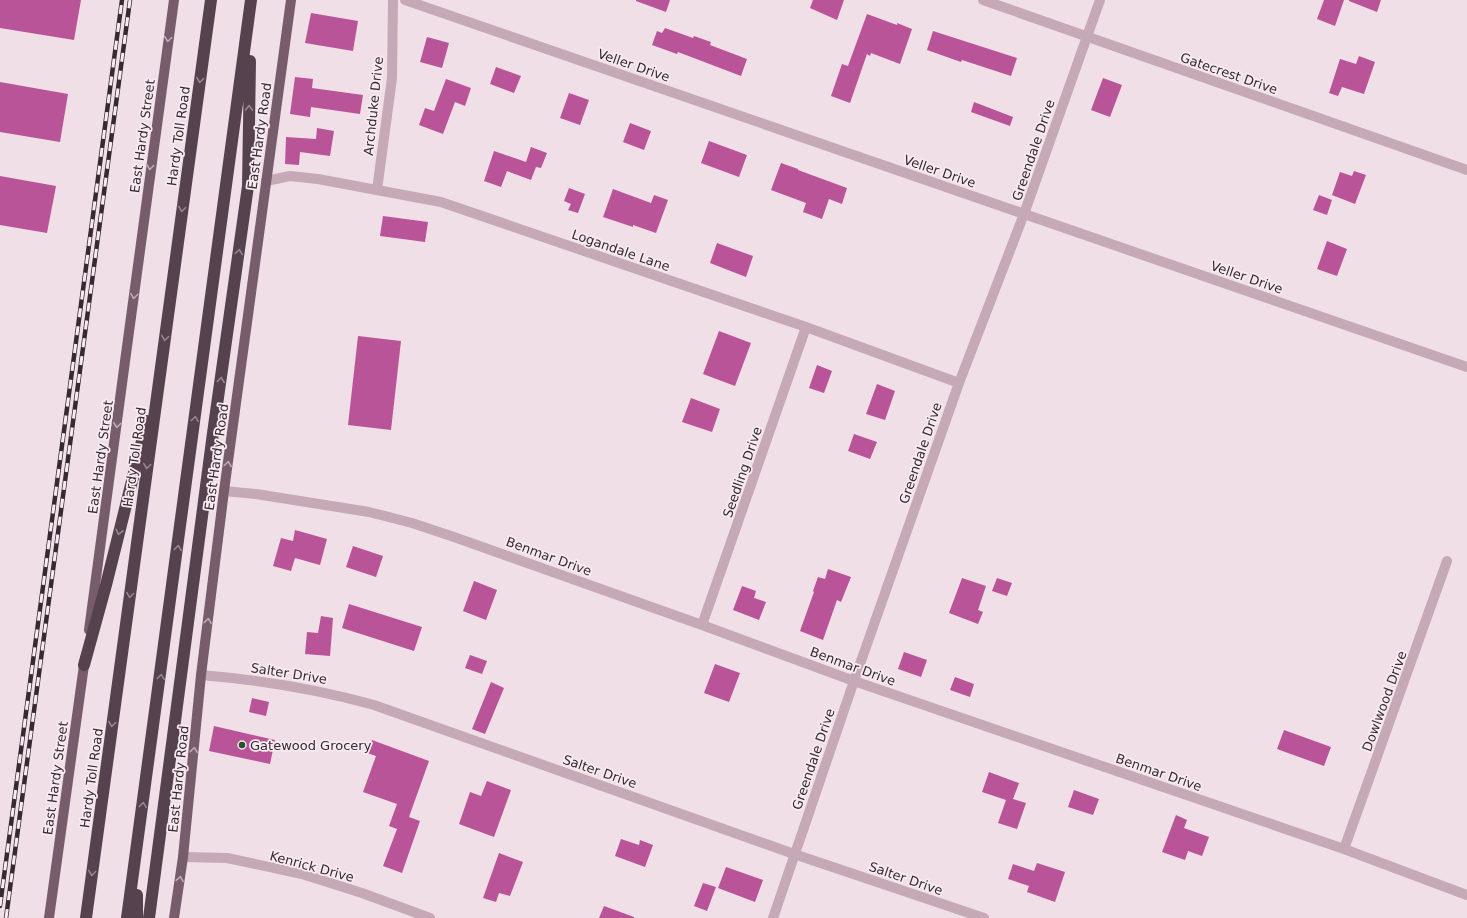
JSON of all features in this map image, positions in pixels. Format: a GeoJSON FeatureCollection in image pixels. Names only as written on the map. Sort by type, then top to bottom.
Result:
{"type":"FeatureCollection","features":[{"type":"Feature","properties":{"kind":"highway","name":"Hardy Toll Road"},"geometry":{"type":"LineString","coordinates":[[86,918],[211,0]]}},
{"type":"Feature","properties":{"kind":"highway"},"geometry":{"type":"LineString","coordinates":[[149,918],[213,433],[248,186],[251,4]]}},
{"type":"Feature","properties":{"kind":"highway"},"geometry":{"type":"LineString","coordinates":[[127,918],[251,4]]}},
{"type":"Feature","properties":{"kind":"highway"},"geometry":{"type":"LineString","coordinates":[[84,665],[160,372]]}},
{"type":"Feature","properties":{"kind":"highway"},"geometry":{"type":"LineString","coordinates":[[137,918],[138,844]]}},
{"type":"Feature","properties":{"kind":"main road","name":"East Hardy Street"},"geometry":{"type":"LineString","coordinates":[[49,918],[111,475],[150,170],[174,0]]}},
{"type":"Feature","properties":{"kind":"main road","name":"East Hardy Road"},"geometry":{"type":"LineString","coordinates":[[174,918],[183,857],[201,675],[224,491],[291,0]]}},
{"type":"Feature","properties":{"kind":"street","name":"Archduke Drive"},"geometry":{"type":"LineString","coordinates":[[377,190],[392,78],[393,0]]}},
{"type":"Feature","properties":{"kind":"street","name":"Veller Drive"},"geometry":{"type":"LineString","coordinates":[[405,0],[1467,367]]}},
{"type":"Feature","properties":{"kind":"street","name":"Gatecrest Drive"},"geometry":{"type":"LineString","coordinates":[[983,0],[1467,170]]}},
{"type":"Feature","properties":{"kind":"street","name":"Greendale Drive"},"geometry":{"type":"LineString","coordinates":[[773,918],[854,681],[959,383],[1024,214],[1100,0]]}},
{"type":"Feature","properties":{"kind":"street","name":"Logandale Lane"},"geometry":{"type":"LineString","coordinates":[[266,181],[290,176],[318,178],[441,202],[806,327],[959,383]]}},
{"type":"Feature","properties":{"kind":"street","name":"Seedling Drive"},"geometry":{"type":"LineString","coordinates":[[702,625],[806,327]]}},
{"type":"Feature","properties":{"kind":"street","name":"Benmar Drive"},"geometry":{"type":"LineString","coordinates":[[224,491],[327,504],[369,512],[454,536],[854,681],[1344,849],[1467,895]]}},
{"type":"Feature","properties":{"kind":"street","name":"Dowlwood Drive"},"geometry":{"type":"LineString","coordinates":[[1344,849],[1447,561]]}},
{"type":"Feature","properties":{"kind":"street","name":"Salter Drive"},"geometry":{"type":"LineString","coordinates":[[201,675],[241,678],[300,687],[337,694],[374,705],[794,854],[984,918]]}},
{"type":"Feature","properties":{"kind":"street","name":"Kenrick Drive"},"geometry":{"type":"LineString","coordinates":[[183,857],[227,858],[302,874],[362,893],[430,918]]}},
{"type":"Feature","properties":{"kind":"building"},"geometry":{"type":"Polygon","coordinates":[[[0,0],[81,0],[74,40],[0,28],[0,0]]]}},
{"type":"Feature","properties":{"kind":"building"},"geometry":{"type":"Polygon","coordinates":[[[636,0],[670,0],[666,12],[636,0]]]}},
{"type":"Feature","properties":{"kind":"building"},"geometry":{"type":"Polygon","coordinates":[[[813,0],[844,0],[837,20],[810,8],[813,0]]]}},
{"type":"Feature","properties":{"kind":"building"},"geometry":{"type":"Polygon","coordinates":[[[1324,0],[1344,0],[1335,26],[1317,19],[1324,0]]]}},
{"type":"Feature","properties":{"kind":"building"},"geometry":{"type":"Polygon","coordinates":[[[1349,0],[1381,0],[1377,12],[1349,0]]]}},
{"type":"Feature","properties":{"kind":"building"},"geometry":{"type":"Polygon","coordinates":[[[311,13],[358,21],[353,51],[305,43],[311,13]]]}},
{"type":"Feature","properties":{"kind":"building"},"geometry":{"type":"Polygon","coordinates":[[[867,14],[912,29],[900,64],[871,53],[870,56],[867,54],[850,103],[831,96],[842,64],[848,66],[867,14]]]}},
{"type":"Feature","properties":{"kind":"building"},"geometry":{"type":"Polygon","coordinates":[[[665,28],[693,38],[694,36],[711,42],[710,45],[747,59],[741,76],[678,52],[677,54],[652,45],[657,31],[662,33],[665,28]]]}},
{"type":"Feature","properties":{"kind":"building"},"geometry":{"type":"Polygon","coordinates":[[[933,31],[1017,58],[1011,76],[962,60],[961,62],[927,50],[933,31]]]}},
{"type":"Feature","properties":{"kind":"building"},"geometry":{"type":"Polygon","coordinates":[[[427,37],[449,43],[442,68],[420,62],[427,37]]]}},
{"type":"Feature","properties":{"kind":"building"},"geometry":{"type":"Polygon","coordinates":[[[1359,56],[1375,62],[1364,94],[1342,87],[1338,96],[1329,93],[1340,59],[1356,64],[1359,56]]]}},
{"type":"Feature","properties":{"kind":"building"},"geometry":{"type":"Polygon","coordinates":[[[496,67],[521,76],[514,93],[490,84],[496,67]]]}},
{"type":"Feature","properties":{"kind":"building"},"geometry":{"type":"Polygon","coordinates":[[[295,77],[313,79],[312,88],[363,95],[360,114],[311,107],[310,117],[290,114],[295,77]]]}},
{"type":"Feature","properties":{"kind":"building"},"geometry":{"type":"Polygon","coordinates":[[[1103,78],[1122,85],[1110,117],[1091,110],[1103,78]]]}},
{"type":"Feature","properties":{"kind":"building"},"geometry":{"type":"Polygon","coordinates":[[[446,79],[471,88],[465,106],[455,102],[443,134],[419,125],[425,108],[434,111],[446,79]]]}},
{"type":"Feature","properties":{"kind":"building"},"geometry":{"type":"Polygon","coordinates":[[[0,82],[68,94],[60,142],[0,132],[0,82]]]}},
{"type":"Feature","properties":{"kind":"building"},"geometry":{"type":"Polygon","coordinates":[[[569,93],[589,100],[580,125],[560,118],[569,93]]]}},
{"type":"Feature","properties":{"kind":"building"},"geometry":{"type":"Polygon","coordinates":[[[974,102],[1013,117],[1010,126],[971,112],[974,102]]]}},
{"type":"Feature","properties":{"kind":"building"},"geometry":{"type":"Polygon","coordinates":[[[630,123],[651,131],[644,150],[623,142],[630,123]]]}},
{"type":"Feature","properties":{"kind":"building"},"geometry":{"type":"Polygon","coordinates":[[[317,128],[334,131],[330,156],[300,152],[299,165],[285,164],[286,137],[316,139],[317,128]]]}},
{"type":"Feature","properties":{"kind":"building"},"geometry":{"type":"Polygon","coordinates":[[[709,141],[747,155],[739,177],[701,163],[709,141]]]}},
{"type":"Feature","properties":{"kind":"building"},"geometry":{"type":"Polygon","coordinates":[[[531,147],[547,153],[541,168],[536,167],[531,180],[507,171],[501,187],[484,181],[494,151],[526,162],[531,147]]]}},
{"type":"Feature","properties":{"kind":"building"},"geometry":{"type":"Polygon","coordinates":[[[781,163],[847,188],[842,204],[829,199],[822,219],[803,212],[806,203],[771,190],[781,163]]]}},
{"type":"Feature","properties":{"kind":"building"},"geometry":{"type":"Polygon","coordinates":[[[1354,171],[1366,175],[1355,204],[1332,195],[1340,172],[1352,176],[1354,171]]]}},
{"type":"Feature","properties":{"kind":"building"},"geometry":{"type":"Polygon","coordinates":[[[0,176],[56,186],[47,233],[0,225],[0,176]]]}},
{"type":"Feature","properties":{"kind":"building"},"geometry":{"type":"Polygon","coordinates":[[[569,188],[585,194],[578,213],[568,210],[571,204],[564,201],[569,188]]]}},
{"type":"Feature","properties":{"kind":"building"},"geometry":{"type":"Polygon","coordinates":[[[613,189],[651,203],[654,195],[668,200],[656,233],[603,217],[613,189]]]}},
{"type":"Feature","properties":{"kind":"building"},"geometry":{"type":"Polygon","coordinates":[[[1319,195],[1332,200],[1327,215],[1313,210],[1319,195]]]}},
{"type":"Feature","properties":{"kind":"building"},"geometry":{"type":"Polygon","coordinates":[[[383,216],[428,222],[425,242],[380,236],[383,216]]]}},
{"type":"Feature","properties":{"kind":"building"},"geometry":{"type":"Polygon","coordinates":[[[1327,241],[1347,249],[1337,276],[1317,269],[1327,241]]]}},
{"type":"Feature","properties":{"kind":"building"},"geometry":{"type":"Polygon","coordinates":[[[717,243],[753,256],[746,277],[710,263],[717,243]]]}},
{"type":"Feature","properties":{"kind":"building"},"geometry":{"type":"Polygon","coordinates":[[[719,331],[751,343],[735,386],[703,374],[719,331]]]}},
{"type":"Feature","properties":{"kind":"building"},"geometry":{"type":"Polygon","coordinates":[[[358,336],[401,341],[391,430],[348,425],[358,336]]]}},
{"type":"Feature","properties":{"kind":"building"},"geometry":{"type":"Polygon","coordinates":[[[817,365],[832,371],[824,393],[809,388],[817,365]]]}},
{"type":"Feature","properties":{"kind":"building"},"geometry":{"type":"Polygon","coordinates":[[[877,384],[895,391],[885,420],[866,414],[877,384]]]}},
{"type":"Feature","properties":{"kind":"building"},"geometry":{"type":"Polygon","coordinates":[[[691,398],[720,409],[712,432],[682,422],[691,398]]]}},
{"type":"Feature","properties":{"kind":"building"},"geometry":{"type":"Polygon","coordinates":[[[854,434],[877,442],[870,459],[848,451],[854,434]]]}},
{"type":"Feature","properties":{"kind":"building"},"geometry":{"type":"Polygon","coordinates":[[[295,530],[327,539],[320,565],[295,558],[291,571],[273,566],[281,538],[293,541],[295,530]]]}},
{"type":"Feature","properties":{"kind":"building"},"geometry":{"type":"Polygon","coordinates":[[[353,546],[383,556],[376,577],[346,567],[353,546]]]}},
{"type":"Feature","properties":{"kind":"building"},"geometry":{"type":"Polygon","coordinates":[[[828,569],[851,577],[841,602],[837,600],[823,640],[800,631],[818,577],[825,579],[828,569]]]}},
{"type":"Feature","properties":{"kind":"building"},"geometry":{"type":"Polygon","coordinates":[[[962,578],[986,586],[978,610],[983,612],[978,624],[949,613],[962,578]]]}},
{"type":"Feature","properties":{"kind":"building"},"geometry":{"type":"Polygon","coordinates":[[[997,578],[1012,583],[1007,596],[992,591],[997,578]]]}},
{"type":"Feature","properties":{"kind":"building"},"geometry":{"type":"Polygon","coordinates":[[[474,581],[497,590],[486,620],[463,611],[474,581]]]}},
{"type":"Feature","properties":{"kind":"building"},"geometry":{"type":"Polygon","coordinates":[[[742,586],[756,591],[754,598],[766,602],[759,620],[733,610],[742,586]]]}},
{"type":"Feature","properties":{"kind":"building"},"geometry":{"type":"Polygon","coordinates":[[[349,604],[422,627],[414,651],[342,628],[349,604]]]}},
{"type":"Feature","properties":{"kind":"building"},"geometry":{"type":"Polygon","coordinates":[[[321,616],[333,618],[330,656],[305,654],[307,632],[318,633],[321,616]]]}},
{"type":"Feature","properties":{"kind":"building"},"geometry":{"type":"Polygon","coordinates":[[[904,652],[927,660],[921,677],[898,669],[904,652]]]}},
{"type":"Feature","properties":{"kind":"building"},"geometry":{"type":"Polygon","coordinates":[[[470,655],[487,661],[482,674],[465,668],[470,655]]]}},
{"type":"Feature","properties":{"kind":"building"},"geometry":{"type":"Polygon","coordinates":[[[715,664],[740,673],[729,702],[704,693],[715,664]]]}},
{"type":"Feature","properties":{"kind":"building"},"geometry":{"type":"Polygon","coordinates":[[[955,677],[974,684],[970,697],[950,690],[955,677]]]}},
{"type":"Feature","properties":{"kind":"building"},"geometry":{"type":"Polygon","coordinates":[[[491,682],[504,688],[485,734],[472,729],[491,682]]]}},
{"type":"Feature","properties":{"kind":"building"},"geometry":{"type":"Polygon","coordinates":[[[252,698],[269,702],[266,716],[249,712],[252,698]]]}},
{"type":"Feature","properties":{"kind":"building","name":"Gatewood Grocery"},"geometry":{"type":"Polygon","coordinates":[[[214,726],[275,740],[270,764],[209,751],[214,726]]]}},
{"type":"Feature","properties":{"kind":"building"},"geometry":{"type":"Polygon","coordinates":[[[1284,730],[1331,747],[1324,766],[1277,749],[1284,730]]]}},
{"type":"Feature","properties":{"kind":"building"},"geometry":{"type":"Polygon","coordinates":[[[372,740],[429,761],[409,817],[420,821],[402,873],[383,866],[397,829],[389,826],[397,804],[363,792],[376,756],[367,753],[372,740]]]}},
{"type":"Feature","properties":{"kind":"building"},"geometry":{"type":"Polygon","coordinates":[[[989,772],[1019,783],[1013,799],[1026,803],[1017,829],[998,823],[1006,800],[982,792],[989,772]]]}},
{"type":"Feature","properties":{"kind":"building"},"geometry":{"type":"Polygon","coordinates":[[[487,781],[511,790],[494,837],[459,824],[470,792],[481,796],[487,781]]]}},
{"type":"Feature","properties":{"kind":"building"},"geometry":{"type":"Polygon","coordinates":[[[1074,790],[1099,799],[1093,815],[1068,807],[1074,790]]]}},
{"type":"Feature","properties":{"kind":"building"},"geometry":{"type":"Polygon","coordinates":[[[1176,815],[1187,820],[1184,828],[1209,837],[1202,856],[1188,851],[1185,860],[1162,852],[1176,815]]]}},
{"type":"Feature","properties":{"kind":"building"},"geometry":{"type":"Polygon","coordinates":[[[621,839],[639,845],[640,840],[653,845],[645,867],[615,856],[621,839]]]}},
{"type":"Feature","properties":{"kind":"building"},"geometry":{"type":"Polygon","coordinates":[[[499,853],[523,862],[510,896],[499,893],[496,902],[483,898],[499,853]]]}},
{"type":"Feature","properties":{"kind":"building"},"geometry":{"type":"Polygon","coordinates":[[[1037,863],[1065,872],[1055,902],[1027,892],[1029,886],[1008,879],[1013,864],[1034,871],[1037,863]]]}},
{"type":"Feature","properties":{"kind":"building"},"geometry":{"type":"Polygon","coordinates":[[[726,867],[763,880],[755,902],[718,888],[726,867]]]}},
{"type":"Feature","properties":{"kind":"building"},"geometry":{"type":"Polygon","coordinates":[[[703,883],[716,887],[707,911],[694,906],[703,883]]]}},
{"type":"Feature","properties":{"kind":"building"},"geometry":{"type":"Polygon","coordinates":[[[604,906],[634,917],[634,918],[599,918],[604,906]]]}},
{"type":"Feature","properties":{"kind":"railway"},"geometry":{"type":"LineString","coordinates":[[0,906],[122,0]]}},
{"type":"Feature","properties":{"kind":"railway"},"geometry":{"type":"LineString","coordinates":[[6,918],[130,0]]}},
{"type":"Feature","properties":{"kind":"place","name":"Gatewood Grocery"},"geometry":{"type":"Point","coordinates":[242,745]}}]}
